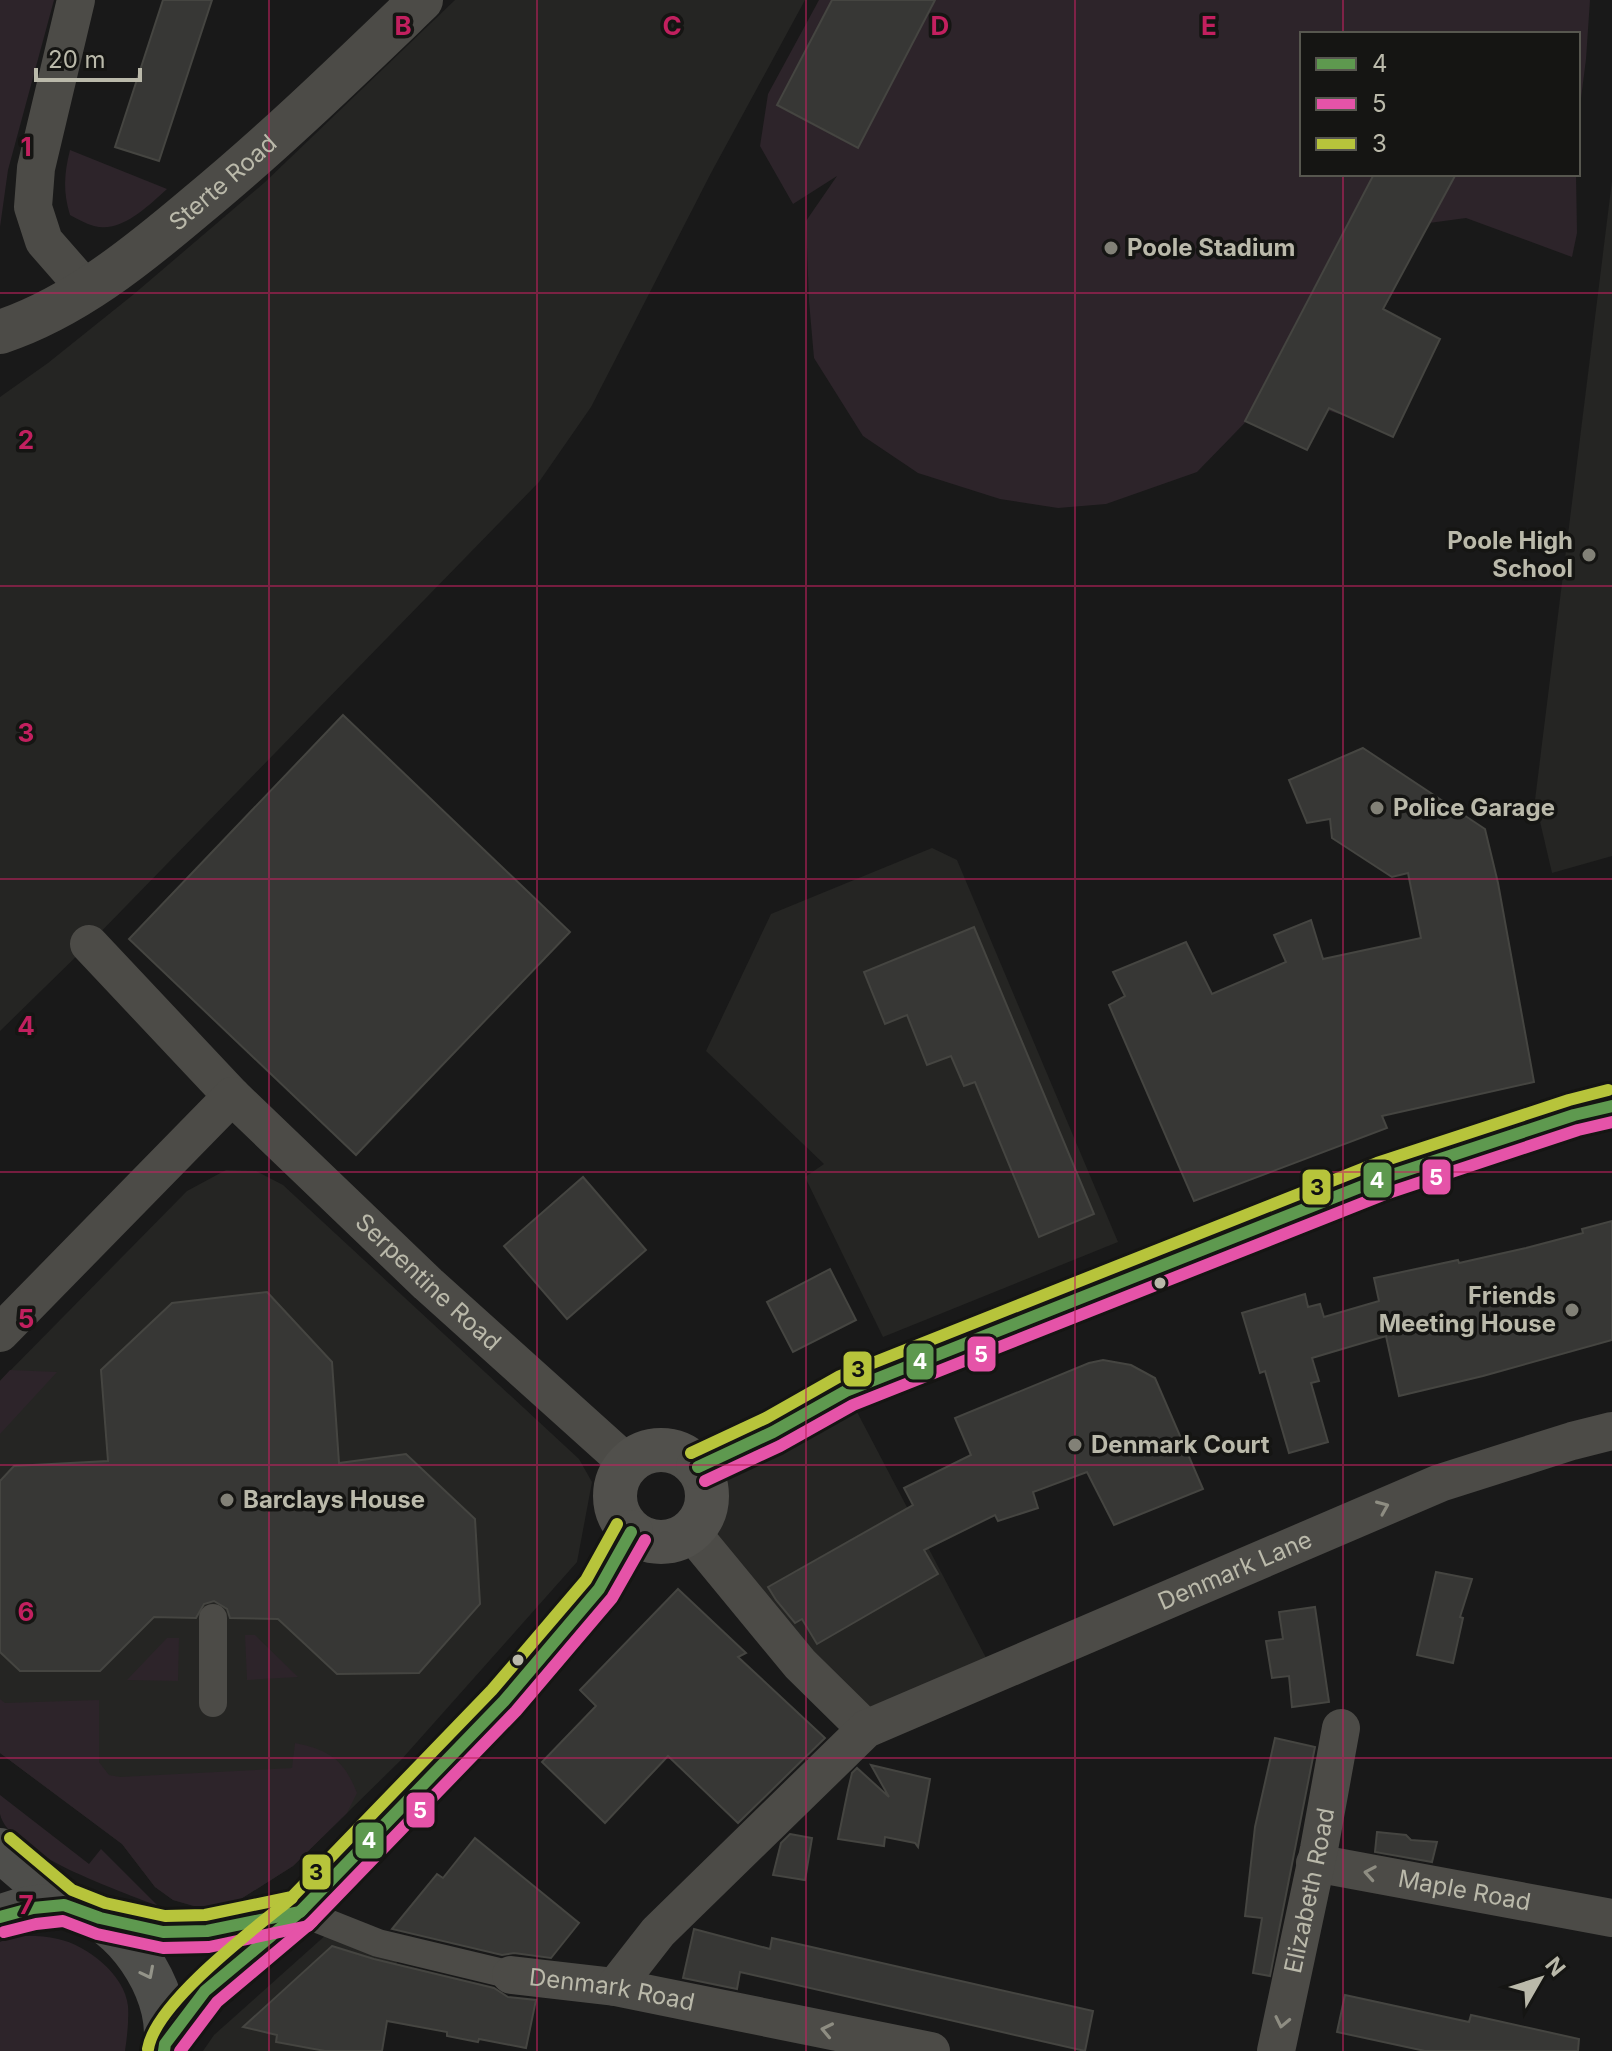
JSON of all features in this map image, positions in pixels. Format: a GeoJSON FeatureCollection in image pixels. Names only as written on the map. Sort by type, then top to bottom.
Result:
{"type":"FeatureCollection","features":[{"type":"Feature","properties":{"kind":"main road"},"geometry":{"type":"LineString","coordinates":[[698,1467],[773,1432],[846,1391],[1383,1178],[1574,1115],[1612,1106]]}},
{"type":"Feature","properties":{"kind":"main road"},"geometry":{"type":"LineString","coordinates":[[667,1450],[683,1454],[698,1467],[706,1481],[708,1504],[702,1520],[692,1533],[671,1542],[648,1542],[631,1532],[620,1519],[615,1494],[618,1478],[628,1464],[641,1454],[667,1450]]}},
{"type":"Feature","properties":{"kind":"main road"},"geometry":{"type":"LineString","coordinates":[[165,2048],[205,1991],[300,1912],[504,1701],[599,1589],[631,1532]]}},
{"type":"Feature","properties":{"kind":"main road"},"geometry":{"type":"LineString","coordinates":[[0,1850],[129,1943],[150,1971],[162,2005],[165,2048]]}},
{"type":"Feature","properties":{"kind":"main road"},"geometry":{"type":"LineString","coordinates":[[0,1917],[33,1908],[82,1912],[163,1932],[207,1931],[300,1912]]}},
{"type":"Feature","properties":{"kind":"street"},"geometry":{"type":"LineString","coordinates":[[76,0],[36,168],[33,207],[44,241],[86,289]]}},
{"type":"Feature","properties":{"kind":"street","name":"Sterte Road"},"geometry":{"type":"LineString","coordinates":[[0,332],[30,322],[86,289],[154,242],[269,145],[421,0]]}},
{"type":"Feature","properties":{"kind":"street","name":"Serpentine Road"},"geometry":{"type":"LineString","coordinates":[[89,944],[232,1096],[428,1284],[628,1464]]}},
{"type":"Feature","properties":{"kind":"street"},"geometry":{"type":"LineString","coordinates":[[0,1333],[232,1096]]}},
{"type":"Feature","properties":{"kind":"street","name":"Denmark Lane"},"geometry":{"type":"LineString","coordinates":[[615,1987],[658,1932],[866,1729],[1440,1483],[1612,1431]]}},
{"type":"Feature","properties":{"kind":"street"},"geometry":{"type":"LineString","coordinates":[[692,1533],[800,1664],[866,1729]]}},
{"type":"Feature","properties":{"kind":"street"},"geometry":{"type":"LineString","coordinates":[[213,1618],[213,1703]]}},
{"type":"Feature","properties":{"kind":"street","name":"Elizabeth Road"},"geometry":{"type":"LineString","coordinates":[[1276,2051],[1341,1728]]}},
{"type":"Feature","properties":{"kind":"street","name":"Maple Road"},"geometry":{"type":"LineString","coordinates":[[1315,1863],[1612,1918]]}},
{"type":"Feature","properties":{"kind":"street","name":"Denmark Road"},"geometry":{"type":"LineString","coordinates":[[300,1912],[378,1943],[511,1975],[615,1987],[931,2051]]}},
{"type":"Feature","properties":{"kind":"shaded area"},"geometry":{"type":"Polygon","coordinates":[[[0,0],[54,0],[8,170],[0,227],[0,0]]]}},
{"type":"Feature","properties":{"kind":"shaded area"},"geometry":{"type":"Polygon","coordinates":[[[455,0],[805,0],[711,173],[591,407],[539,482],[89,944],[0,1031],[0,397],[134,294],[264,183],[455,0]]]}},
{"type":"Feature","properties":{"kind":"shaded area","name":"Poole Stadium"},"geometry":{"type":"Polygon","coordinates":[[[819,0],[1590,0],[1580,106],[1580,32],[1300,32],[1300,176],[1576,176],[1577,233],[1572,257],[1466,218],[1429,223],[1384,309],[1440,339],[1393,437],[1317,407],[1267,400],[1197,472],[1106,504],[1058,508],[1000,499],[918,473],[863,436],[814,358],[806,221],[837,176],[793,204],[760,146],[768,94],[819,0]]]}},
{"type":"Feature","properties":{"kind":"shaded area"},"geometry":{"type":"Polygon","coordinates":[[[70,150],[167,189],[124,222],[104,227],[88,224],[70,215],[66,199],[66,167],[70,150]]]}},
{"type":"Feature","properties":{"kind":"shaded area","name":"Poole High School"},"geometry":{"type":"Polygon","coordinates":[[[1612,181],[1612,856],[1552,873],[1535,800],[1612,181]]]}},
{"type":"Feature","properties":{"kind":"shaded area"},"geometry":{"type":"Polygon","coordinates":[[[932,848],[957,860],[1118,1242],[883,1337],[805,1177],[824,1164],[706,1051],[771,914],[932,848]]]}},
{"type":"Feature","properties":{"kind":"shaded area"},"geometry":{"type":"Polygon","coordinates":[[[226,1170],[256,1171],[283,1185],[579,1459],[592,1482],[577,1562],[401,1760],[293,1866],[236,1902],[194,1906],[173,1900],[155,1887],[122,1844],[0,1753],[0,1381],[187,1191],[226,1170]]]}},
{"type":"Feature","properties":{"kind":"shaded area"},"geometry":{"type":"Polygon","coordinates":[[[10,1370],[57,1372],[0,1434],[0,1381],[10,1370]]]}},
{"type":"Feature","properties":{"kind":"shaded area"},"geometry":{"type":"Polygon","coordinates":[[[846,1391],[994,1673],[866,1729],[702,1520],[708,1504],[706,1481],[846,1391]]]}},
{"type":"Feature","properties":{"kind":"shaded area"},"geometry":{"type":"Polygon","coordinates":[[[245,1635],[255,1635],[298,1677],[247,1680],[245,1635]]]}},
{"type":"Feature","properties":{"kind":"shaded area"},"geometry":{"type":"Polygon","coordinates":[[[167,1638],[179,1638],[178,1681],[127,1680],[167,1638]]]}},
{"type":"Feature","properties":{"kind":"shaded area"},"geometry":{"type":"Polygon","coordinates":[[[0,1699],[5,1703],[99,1700],[99,1762],[109,1775],[120,1777],[292,1768],[295,1743],[318,1749],[334,1758],[347,1772],[357,1793],[347,1813],[293,1866],[236,1902],[194,1906],[173,1900],[155,1887],[122,1844],[0,1753],[0,1699]]]}},
{"type":"Feature","properties":{"kind":"shaded area"},"geometry":{"type":"Polygon","coordinates":[[[0,1795],[89,1864],[101,1849],[158,1906],[69,1869],[23,1843],[8,1829],[0,1814],[0,1795]]]}},
{"type":"Feature","properties":{"kind":"shaded area"},"geometry":{"type":"Polygon","coordinates":[[[337,1925],[399,1949],[382,2051],[203,2051],[214,2035],[337,1925]]]}},
{"type":"Feature","properties":{"kind":"shaded area"},"geometry":{"type":"Polygon","coordinates":[[[13,1936],[47,1937],[69,1942],[103,1963],[120,1983],[128,2006],[125,2051],[0,2051],[0,1942],[13,1936]]]}},
{"type":"Feature","properties":{"kind":"building"},"geometry":{"type":"Polygon","coordinates":[[[163,0],[212,0],[159,161],[115,147],[163,0]]]}},
{"type":"Feature","properties":{"kind":"building"},"geometry":{"type":"Polygon","coordinates":[[[832,0],[935,0],[858,148],[777,105],[832,0]]]}},
{"type":"Feature","properties":{"kind":"building"},"geometry":{"type":"Polygon","coordinates":[[[1373,176],[1455,176],[1383,309],[1440,339],[1393,437],[1329,408],[1307,450],[1245,421],[1373,176]]]}},
{"type":"Feature","properties":{"kind":"building"},"geometry":{"type":"Polygon","coordinates":[[[343,715],[570,932],[356,1155],[129,939],[343,715]]]}},
{"type":"Feature","properties":{"kind":"building"},"geometry":{"type":"Polygon","coordinates":[[[1363,748],[1485,829],[1498,883],[1534,1082],[1382,1116],[1387,1128],[1194,1201],[1109,1005],[1125,996],[1113,972],[1186,942],[1212,994],[1286,962],[1274,935],[1311,920],[1323,959],[1421,938],[1408,873],[1392,877],[1332,838],[1330,819],[1307,823],[1289,780],[1363,748]]]}},
{"type":"Feature","properties":{"kind":"building"},"geometry":{"type":"Polygon","coordinates":[[[974,927],[1094,1214],[1039,1237],[975,1082],[964,1086],[951,1056],[927,1065],[907,1015],[885,1024],[864,972],[974,927]]]}},
{"type":"Feature","properties":{"kind":"building"},"geometry":{"type":"Polygon","coordinates":[[[583,1177],[646,1250],[567,1319],[504,1246],[583,1177]]]}},
{"type":"Feature","properties":{"kind":"building"},"geometry":{"type":"Polygon","coordinates":[[[1612,1221],[1612,1340],[1399,1396],[1386,1336],[1312,1358],[1319,1381],[1311,1383],[1328,1442],[1289,1453],[1265,1371],[1260,1373],[1242,1313],[1305,1294],[1308,1307],[1320,1304],[1324,1317],[1379,1301],[1374,1278],[1526,1248],[1583,1233],[1582,1229],[1612,1221]]]}},
{"type":"Feature","properties":{"kind":"building"},"geometry":{"type":"Polygon","coordinates":[[[830,1269],[856,1320],[793,1352],[767,1302],[830,1269]]]}},
{"type":"Feature","properties":{"kind":"building","name":"Barclays House"},"geometry":{"type":"Polygon","coordinates":[[[267,1292],[332,1362],[339,1463],[406,1454],[475,1519],[480,1604],[419,1673],[337,1674],[278,1619],[230,1618],[227,1609],[214,1601],[204,1604],[196,1618],[154,1617],[100,1671],[20,1671],[0,1652],[0,1481],[14,1466],[108,1461],[101,1370],[172,1303],[267,1292]]]}},
{"type":"Feature","properties":{"kind":"building","name":"Denmark Court"},"geometry":{"type":"Polygon","coordinates":[[[1103,1360],[1131,1365],[1155,1378],[1203,1489],[1114,1525],[1087,1472],[1033,1492],[1038,1508],[998,1521],[995,1515],[924,1550],[938,1574],[817,1644],[802,1619],[795,1623],[776,1600],[768,1587],[913,1505],[904,1488],[971,1455],[955,1418],[1103,1360]]]}},
{"type":"Feature","properties":{"kind":"building"},"geometry":{"type":"Polygon","coordinates":[[[1436,1572],[1472,1579],[1460,1617],[1463,1618],[1453,1663],[1417,1655],[1436,1572]]]}},
{"type":"Feature","properties":{"kind":"building"},"geometry":{"type":"Polygon","coordinates":[[[678,1589],[746,1653],[738,1657],[825,1738],[738,1823],[668,1756],[605,1823],[542,1762],[596,1706],[580,1690],[678,1589]]]}},
{"type":"Feature","properties":{"kind":"building"},"geometry":{"type":"Polygon","coordinates":[[[1315,1607],[1329,1702],[1292,1707],[1289,1676],[1272,1678],[1266,1641],[1283,1639],[1279,1612],[1315,1607]]]}},
{"type":"Feature","properties":{"kind":"building"},"geometry":{"type":"Polygon","coordinates":[[[1275,1738],[1315,1747],[1270,1976],[1253,1973],[1262,1918],[1245,1916],[1255,1827],[1275,1738]]]}},
{"type":"Feature","properties":{"kind":"building"},"geometry":{"type":"Polygon","coordinates":[[[871,1765],[930,1779],[918,1847],[915,1843],[885,1837],[884,1846],[838,1839],[852,1773],[857,1768],[889,1797],[871,1765]]]}},
{"type":"Feature","properties":{"kind":"building"},"geometry":{"type":"Polygon","coordinates":[[[1377,1832],[1437,1842],[1432,1862],[1375,1852],[1377,1832]]]}},
{"type":"Feature","properties":{"kind":"building"},"geometry":{"type":"Polygon","coordinates":[[[790,1834],[812,1838],[805,1880],[773,1875],[781,1843],[790,1834]]]}},
{"type":"Feature","properties":{"kind":"building"},"geometry":{"type":"Polygon","coordinates":[[[475,1838],[579,1923],[551,1958],[514,1953],[502,1955],[392,1929],[437,1874],[443,1878],[475,1838]]]}},
{"type":"Feature","properties":{"kind":"building"},"geometry":{"type":"Polygon","coordinates":[[[694,1929],[770,1949],[772,1938],[1093,2011],[1085,2051],[740,1972],[737,1989],[683,1978],[694,1929]]]}},
{"type":"Feature","properties":{"kind":"building"},"geometry":{"type":"Polygon","coordinates":[[[332,1946],[494,1988],[508,1997],[536,2000],[526,2048],[447,2036],[447,2032],[387,2021],[382,2051],[325,2051],[276,2042],[277,2035],[243,2027],[332,1946]]]}},
{"type":"Feature","properties":{"kind":"building"},"geometry":{"type":"Polygon","coordinates":[[[1345,1995],[1469,2022],[1471,2015],[1579,2039],[1578,2051],[1425,2051],[1337,2032],[1345,1995]]]}},
{"type":"Feature","properties":{"kind":"transit line","name":"3"},"geometry":{"type":"LineString","coordinates":[[691,1453],[766,1418],[840,1376],[1377,1163],[1608,1090]]}},
{"type":"Feature","properties":{"kind":"transit line","name":"4"},"geometry":{"type":"LineString","coordinates":[[698,1467],[773,1432],[846,1391],[1383,1178],[1574,1115],[1612,1106]]}},
{"type":"Feature","properties":{"kind":"transit line","name":"5"},"geometry":{"type":"LineString","coordinates":[[705,1481],[780,1446],[853,1405],[1388,1193],[1578,1130],[1612,1122]]}},
{"type":"Feature","properties":{"kind":"transit line","name":"3"},"geometry":{"type":"LineString","coordinates":[[10,1838],[72,1890],[105,1903],[165,1916],[205,1915],[292,1897],[492,1690],[586,1580],[617,1524]]}},
{"type":"Feature","properties":{"kind":"transit line","name":"4"},"geometry":{"type":"LineString","coordinates":[[0,1917],[33,1908],[64,1905],[100,1918],[163,1932],[207,1931],[300,1912],[504,1701],[599,1589],[631,1532]]}},
{"type":"Feature","properties":{"kind":"transit line","name":"5"},"geometry":{"type":"LineString","coordinates":[[4,1932],[63,1921],[97,1934],[163,1948],[209,1947],[308,1926],[516,1711],[612,1598],[645,1540]]}},
{"type":"Feature","properties":{"kind":"transit line","name":"3"},"geometry":{"type":"LineString","coordinates":[[148,2049],[168,2010],[187,1989],[292,1898]]}},
{"type":"Feature","properties":{"kind":"transit line","name":"4"},"geometry":{"type":"LineString","coordinates":[[164,2051],[165,2044],[205,1991],[302,1910]]}},
{"type":"Feature","properties":{"kind":"transit line","name":"5"},"geometry":{"type":"LineString","coordinates":[[180,2051],[217,2002],[312,1922]]}},
{"type":"Feature","properties":{"kind":"place","name":"Poole Stadium"},"geometry":{"type":"Point","coordinates":[1111,248]}},
{"type":"Feature","properties":{"kind":"place","name":"Poole High School"},"geometry":{"type":"Point","coordinates":[1589,555]}},
{"type":"Feature","properties":{"kind":"place","name":"Police Garage"},"geometry":{"type":"Point","coordinates":[1377,808]}},
{"type":"Feature","properties":{"kind":"place","name":"Friends Meeting House"},"geometry":{"type":"Point","coordinates":[1572,1310]}},
{"type":"Feature","properties":{"kind":"place","name":"Denmark Court"},"geometry":{"type":"Point","coordinates":[1075,1445]}},
{"type":"Feature","properties":{"kind":"place","name":"Barclays House"},"geometry":{"type":"Point","coordinates":[227,1500]}}]}
